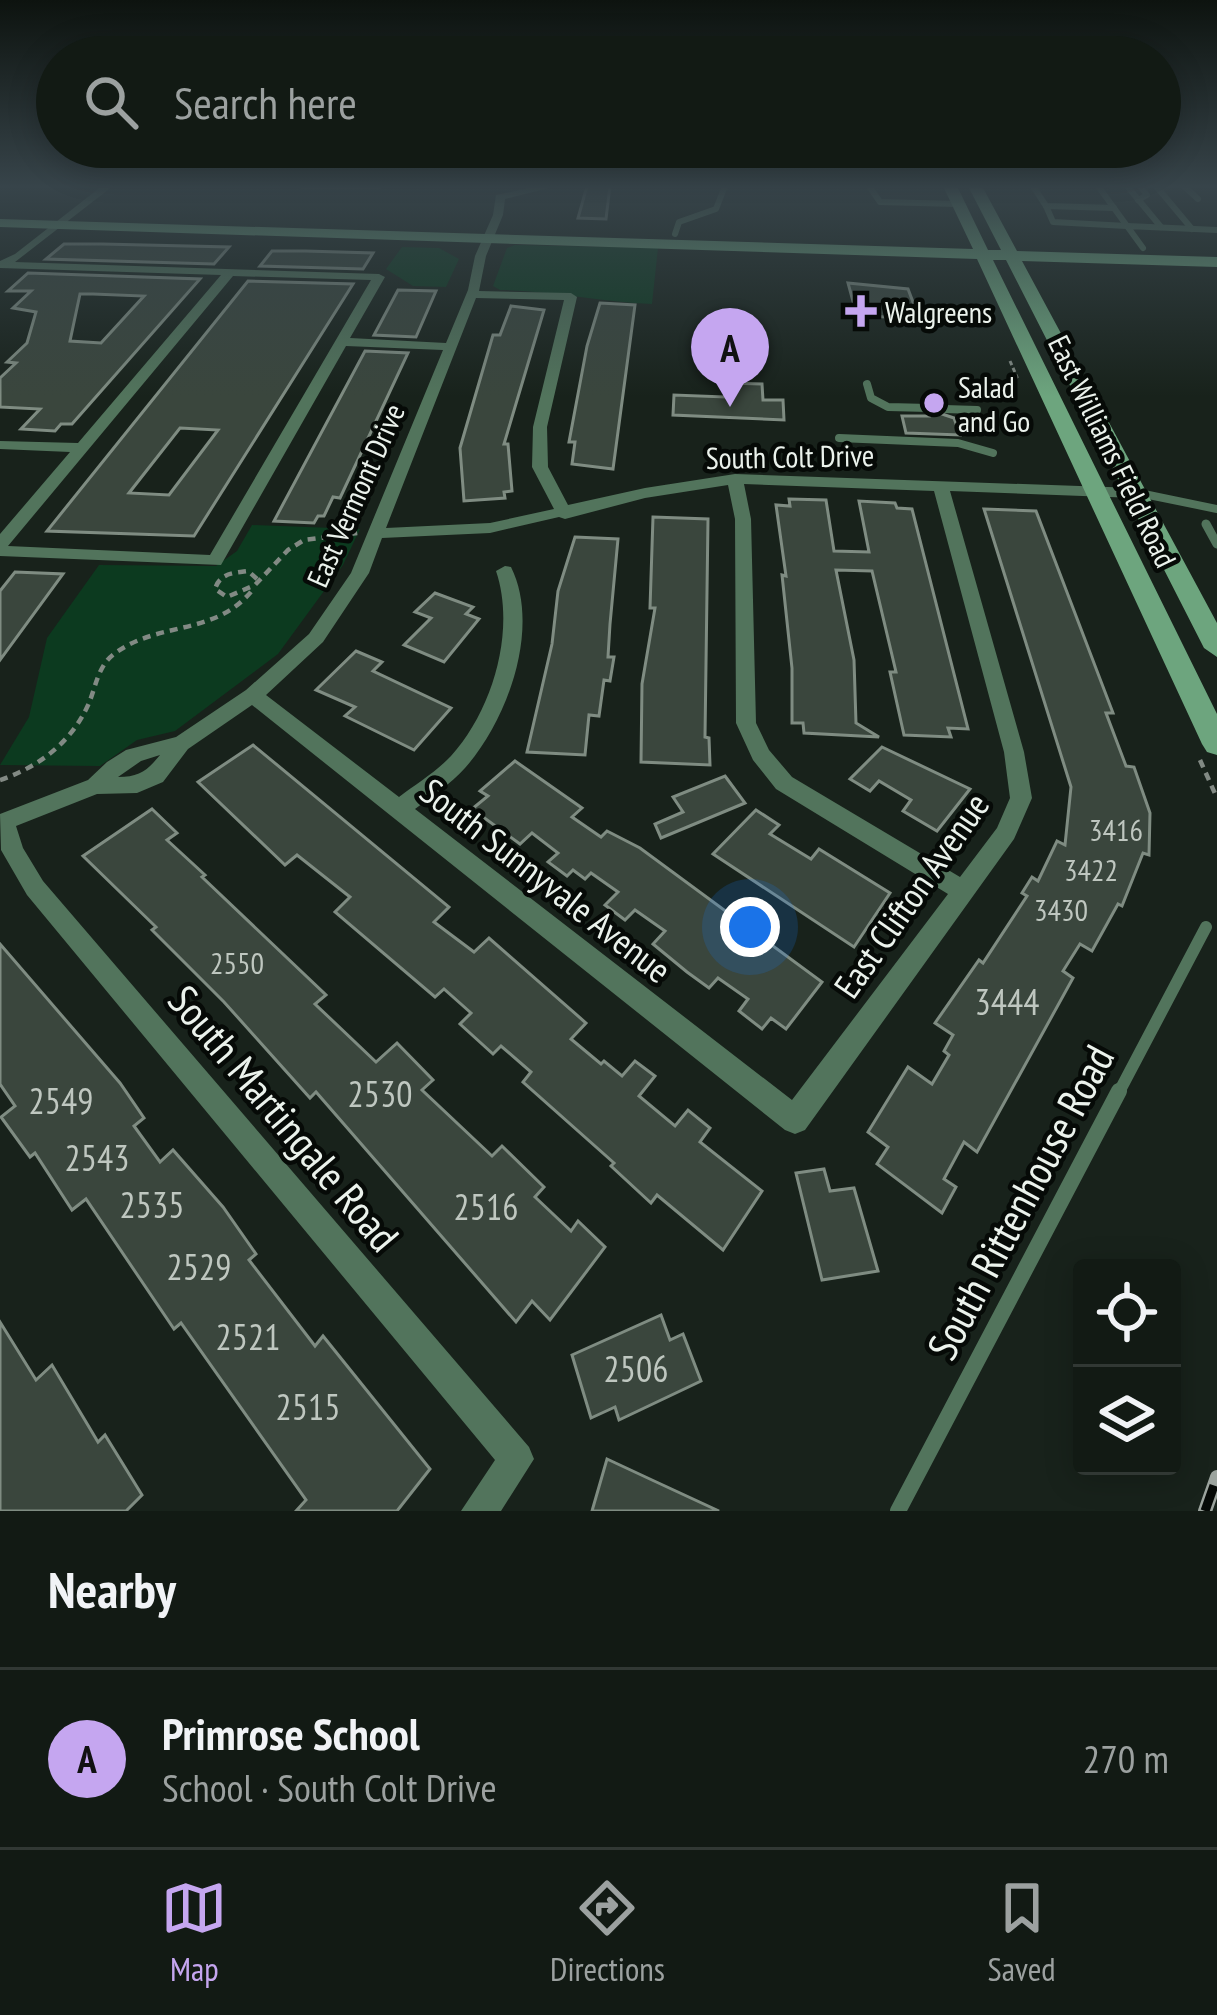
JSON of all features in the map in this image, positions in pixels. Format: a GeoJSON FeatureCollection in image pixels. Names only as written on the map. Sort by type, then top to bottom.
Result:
{"type":"FeatureCollection","features":[{"type":"Feature","properties":{"kind":"main road","name":"East Williams Field Road"},"geometry":{"type":"LineString","coordinates":[[983,257],[1096,491],[1208,751]]}},
{"type":"Feature","properties":{"kind":"main road","name":"East Williams Field Road"},"geometry":{"type":"LineString","coordinates":[[1012,257],[1217,648]]}},
{"type":"Feature","properties":{"kind":"main road"},"geometry":{"type":"LineString","coordinates":[[1129,257],[1217,262]]}},
{"type":"Feature","properties":{"kind":"street","name":"East Vermont Drive"},"geometry":{"type":"LineString","coordinates":[[2,823],[97,786],[137,785],[167,767],[181,744],[253,695],[336,613],[451,347],[483,257]]}},
{"type":"Feature","properties":{"kind":"street"},"geometry":{"type":"LineString","coordinates":[[0,265],[379,277],[215,561],[0,548]]}},
{"type":"Feature","properties":{"kind":"street"},"geometry":{"type":"LineString","coordinates":[[0,548],[230,272]]}},
{"type":"Feature","properties":{"kind":"street"},"geometry":{"type":"LineString","coordinates":[[476,286],[571,297],[540,427],[540,467],[565,514]]}},
{"type":"Feature","properties":{"kind":"street"},"geometry":{"type":"LineString","coordinates":[[343,342],[451,347]]}},
{"type":"Feature","properties":{"kind":"street"},"geometry":{"type":"LineString","coordinates":[[0,445],[81,448]]}},
{"type":"Feature","properties":{"kind":"street"},"geometry":{"type":"LineString","coordinates":[[735,479],[743,519],[746,723],[760,754],[784,783],[963,890]]}},
{"type":"Feature","properties":{"kind":"street","name":"South Colt Drive"},"geometry":{"type":"LineString","coordinates":[[369,533],[490,528],[646,493],[735,479],[1136,493]]}},
{"type":"Feature","properties":{"kind":"street","name":"East Clifton Avenue"},"geometry":{"type":"LineString","coordinates":[[795,1120],[1006,832],[1022,797],[1014,752],[940,484]]}},
{"type":"Feature","properties":{"kind":"street"},"geometry":{"type":"LineString","coordinates":[[398,810],[457,762],[485,725],[515,611],[516,591],[505,571]]}},
{"type":"Feature","properties":{"kind":"street","name":"South Sunnyvale Avenue"},"geometry":{"type":"LineString","coordinates":[[253,695],[795,1120]]}},
{"type":"Feature","properties":{"kind":"street","name":"South Martingale Road"},"geometry":{"type":"LineString","coordinates":[[2,823],[35,888],[517,1459],[478,1511]]}},
{"type":"Feature","properties":{"kind":"lane"},"geometry":{"type":"LineString","coordinates":[[867,384],[871,398],[879,404],[929,408]]}},
{"type":"Feature","properties":{"kind":"lane"},"geometry":{"type":"LineString","coordinates":[[944,409],[977,410]]}},
{"type":"Feature","properties":{"kind":"lane"},"geometry":{"type":"LineString","coordinates":[[839,438],[958,443],[993,453]]}},
{"type":"Feature","properties":{"kind":"lane"},"geometry":{"type":"LineString","coordinates":[[1136,493],[1215,506]]}},
{"type":"Feature","properties":{"kind":"lane"},"geometry":{"type":"LineString","coordinates":[[1206,524],[1217,544]]}},
{"type":"Feature","properties":{"kind":"lane","name":"South Rittenhouse Road"},"geometry":{"type":"LineString","coordinates":[[898,1511],[1206,927]]}},
{"type":"Feature","properties":{"kind":"path"},"geometry":{"type":"LineString","coordinates":[[0,780],[37,764],[63,742],[88,704],[101,668],[116,652],[216,620],[241,605],[280,552],[300,538],[324,532],[369,533]]}},
{"type":"Feature","properties":{"kind":"path"},"geometry":{"type":"LineString","coordinates":[[254,588],[235,597],[221,596],[214,589],[218,580],[236,571],[248,571],[257,579]]}},
{"type":"Feature","properties":{"kind":"path"},"geometry":{"type":"LineString","coordinates":[[1208,751],[1217,798]]}},
{"type":"Feature","properties":{"kind":"green space"},"geometry":{"type":"Polygon","coordinates":[[[395,257],[459,259],[446,287],[413,286],[386,269],[395,257]]]}},
{"type":"Feature","properties":{"kind":"green space"},"geometry":{"type":"Polygon","coordinates":[[[504,257],[657,257],[652,304],[493,286],[504,257]]]}},
{"type":"Feature","properties":{"kind":"green space"},"geometry":{"type":"Polygon","coordinates":[[[252,525],[360,529],[343,565],[278,654],[175,731],[137,740],[100,766],[0,765],[29,717],[47,638],[99,565],[216,566],[237,551],[252,525]]]}},
{"type":"Feature","properties":{"kind":"building"},"geometry":{"type":"Polygon","coordinates":[[[49,257],[221,257],[214,264],[46,259],[49,257]]]}},
{"type":"Feature","properties":{"kind":"building"},"geometry":{"type":"Polygon","coordinates":[[[268,257],[371,257],[363,269],[260,266],[268,257]]]}},
{"type":"Feature","properties":{"kind":"building"},"geometry":{"type":"Polygon","coordinates":[[[28,273],[200,279],[72,424],[61,424],[55,431],[21,429],[40,409],[0,407],[0,378],[16,363],[7,362],[27,343],[36,312],[13,308],[31,291],[8,291],[28,273]],[[80,294],[70,341],[101,343],[144,296],[80,294]]]}},
{"type":"Feature","properties":{"kind":"building"},"geometry":{"type":"Polygon","coordinates":[[[248,281],[353,284],[194,536],[47,531],[248,281]],[[180,428],[129,493],[169,495],[218,430],[180,428]]]}},
{"type":"Feature","properties":{"kind":"building","name":"Walgreens"},"geometry":{"type":"Polygon","coordinates":[[[848,283],[908,289],[919,318],[857,316],[848,283]]]}},
{"type":"Feature","properties":{"kind":"building"},"geometry":{"type":"Polygon","coordinates":[[[398,290],[436,291],[416,337],[374,335],[398,290]]]}},
{"type":"Feature","properties":{"kind":"building"},"geometry":{"type":"Polygon","coordinates":[[[600,303],[635,305],[613,469],[572,464],[575,442],[569,442],[600,303]]]}},
{"type":"Feature","properties":{"kind":"building"},"geometry":{"type":"Polygon","coordinates":[[[511,306],[544,310],[504,444],[508,444],[512,491],[504,492],[505,498],[464,501],[460,448],[493,335],[500,335],[511,306]]]}},
{"type":"Feature","properties":{"kind":"building"},"geometry":{"type":"Polygon","coordinates":[[[365,351],[408,353],[340,498],[333,497],[324,516],[314,523],[274,521],[365,351]]]}},
{"type":"Feature","properties":{"kind":"building"},"geometry":{"type":"Polygon","coordinates":[[[725,383],[762,384],[763,400],[783,400],[784,420],[673,415],[674,395],[725,397],[725,383]]]}},
{"type":"Feature","properties":{"kind":"building"},"geometry":{"type":"Polygon","coordinates":[[[936,412],[954,418],[960,435],[906,433],[902,416],[936,412]]]}},
{"type":"Feature","properties":{"kind":"building"},"geometry":{"type":"Polygon","coordinates":[[[789,499],[826,500],[834,551],[869,552],[859,501],[912,509],[968,729],[948,728],[951,737],[904,735],[890,672],[896,672],[872,571],[836,570],[854,660],[856,723],[879,737],[804,733],[803,723],[792,723],[792,668],[782,575],[786,576],[776,505],[790,506],[789,499]]]}},
{"type":"Feature","properties":{"kind":"building"},"geometry":{"type":"Polygon","coordinates":[[[984,509],[1036,511],[1113,713],[1106,713],[1126,766],[1134,767],[1150,813],[1149,855],[1143,853],[1122,906],[1118,904],[1092,951],[1080,944],[1063,971],[1073,978],[977,1152],[964,1142],[944,1179],[956,1187],[942,1213],[877,1164],[888,1147],[868,1132],[908,1067],[932,1084],[949,1055],[944,1051],[953,1035],[935,1023],[979,960],[983,963],[1027,896],[1022,893],[1032,877],[1038,881],[1057,841],[1065,845],[1071,787],[984,509]]]}},
{"type":"Feature","properties":{"kind":"building"},"geometry":{"type":"Polygon","coordinates":[[[653,517],[708,519],[705,737],[709,738],[710,765],[641,762],[642,684],[655,608],[650,608],[653,517]]]}},
{"type":"Feature","properties":{"kind":"building"},"geometry":{"type":"Polygon","coordinates":[[[575,537],[618,539],[610,681],[604,680],[599,716],[589,715],[585,755],[527,752],[552,644],[558,591],[575,537]]]}},
{"type":"Feature","properties":{"kind":"building"},"geometry":{"type":"Polygon","coordinates":[[[15,572],[63,574],[0,660],[0,591],[15,572]]]}},
{"type":"Feature","properties":{"kind":"building"},"geometry":{"type":"Polygon","coordinates":[[[435,593],[473,607],[466,614],[479,619],[444,662],[404,645],[431,618],[415,612],[435,593]]]}},
{"type":"Feature","properties":{"kind":"building"},"geometry":{"type":"Polygon","coordinates":[[[356,651],[382,662],[373,671],[451,708],[414,750],[345,716],[355,707],[316,690],[356,651]]]}},
{"type":"Feature","properties":{"kind":"building"},"geometry":{"type":"Polygon","coordinates":[[[253,745],[449,907],[434,922],[474,952],[489,938],[586,1023],[571,1039],[601,1064],[604,1061],[622,1076],[635,1061],[655,1076],[639,1096],[675,1126],[688,1110],[710,1128],[700,1142],[762,1191],[723,1250],[657,1195],[651,1203],[611,1166],[614,1163],[523,1082],[531,1072],[501,1046],[493,1054],[460,1024],[471,1013],[444,989],[435,997],[335,912],[350,897],[297,855],[285,865],[198,782],[253,745]]]}},
{"type":"Feature","properties":{"kind":"building"},"geometry":{"type":"Polygon","coordinates":[[[882,747],[970,789],[937,831],[903,811],[911,800],[879,781],[870,791],[850,779],[882,747]]]}},
{"type":"Feature","properties":{"kind":"building"},"geometry":{"type":"Polygon","coordinates":[[[515,761],[582,808],[572,817],[601,837],[607,831],[640,848],[822,982],[786,1029],[771,1018],[762,1029],[739,1011],[748,999],[718,978],[709,988],[687,972],[653,944],[665,931],[635,910],[625,920],[605,905],[618,892],[591,873],[585,879],[573,870],[567,876],[548,862],[558,853],[532,833],[520,844],[472,809],[488,796],[480,791],[515,761]]]}},
{"type":"Feature","properties":{"kind":"building"},"geometry":{"type":"Polygon","coordinates":[[[725,776],[745,803],[661,838],[655,824],[683,812],[673,797],[725,776]]]}},
{"type":"Feature","properties":{"kind":"building"},"geometry":{"type":"Polygon","coordinates":[[[152,809],[177,833],[167,840],[326,995],[315,1004],[376,1062],[397,1043],[433,1080],[422,1090],[492,1156],[502,1146],[544,1187],[535,1197],[571,1231],[578,1221],[605,1247],[550,1320],[532,1301],[516,1322],[316,1092],[310,1098],[152,930],[156,927],[83,856],[152,809]]]}},
{"type":"Feature","properties":{"kind":"building"},"geometry":{"type":"Polygon","coordinates":[[[756,810],[779,825],[770,834],[811,859],[819,849],[890,893],[854,947],[713,854],[756,810]]]}},
{"type":"Feature","properties":{"kind":"building"},"geometry":{"type":"Polygon","coordinates":[[[0,944],[120,1083],[144,1118],[134,1126],[160,1162],[173,1150],[223,1207],[256,1254],[249,1260],[315,1346],[323,1336],[430,1469],[397,1511],[296,1511],[306,1500],[181,1323],[174,1329],[86,1199],[72,1210],[35,1153],[30,1157],[1,1117],[15,1106],[0,1084],[0,944]]]}},
{"type":"Feature","properties":{"kind":"building"},"geometry":{"type":"Polygon","coordinates":[[[824,1169],[830,1191],[854,1188],[878,1271],[822,1280],[796,1173],[824,1169]]]}},
{"type":"Feature","properties":{"kind":"building"},"geometry":{"type":"Polygon","coordinates":[[[661,1315],[670,1340],[683,1334],[701,1381],[619,1420],[615,1407],[591,1418],[572,1355],[661,1315]]]}},
{"type":"Feature","properties":{"kind":"building"},"geometry":{"type":"Polygon","coordinates":[[[0,1322],[36,1380],[52,1365],[98,1442],[105,1435],[142,1495],[126,1511],[0,1511],[0,1322]]]}},
{"type":"Feature","properties":{"kind":"building"},"geometry":{"type":"Polygon","coordinates":[[[607,1459],[652,1480],[719,1511],[592,1511],[607,1459]]]}},
{"type":"Feature","properties":{"kind":"railway"},"geometry":{"type":"LineString","coordinates":[[1205,1511],[1217,1477]]}},
{"type":"Feature","properties":{"kind":"place","name":"Walgreens"},"geometry":{"type":"Point","coordinates":[861,311]}},
{"type":"Feature","properties":{"kind":"place","name":"Salad and Go"},"geometry":{"type":"Point","coordinates":[934,403]}},
{"type":"Feature","properties":{"kind":"place","name":"Primrose School"},"geometry":{"type":"Point","coordinates":[730,407]}}]}
